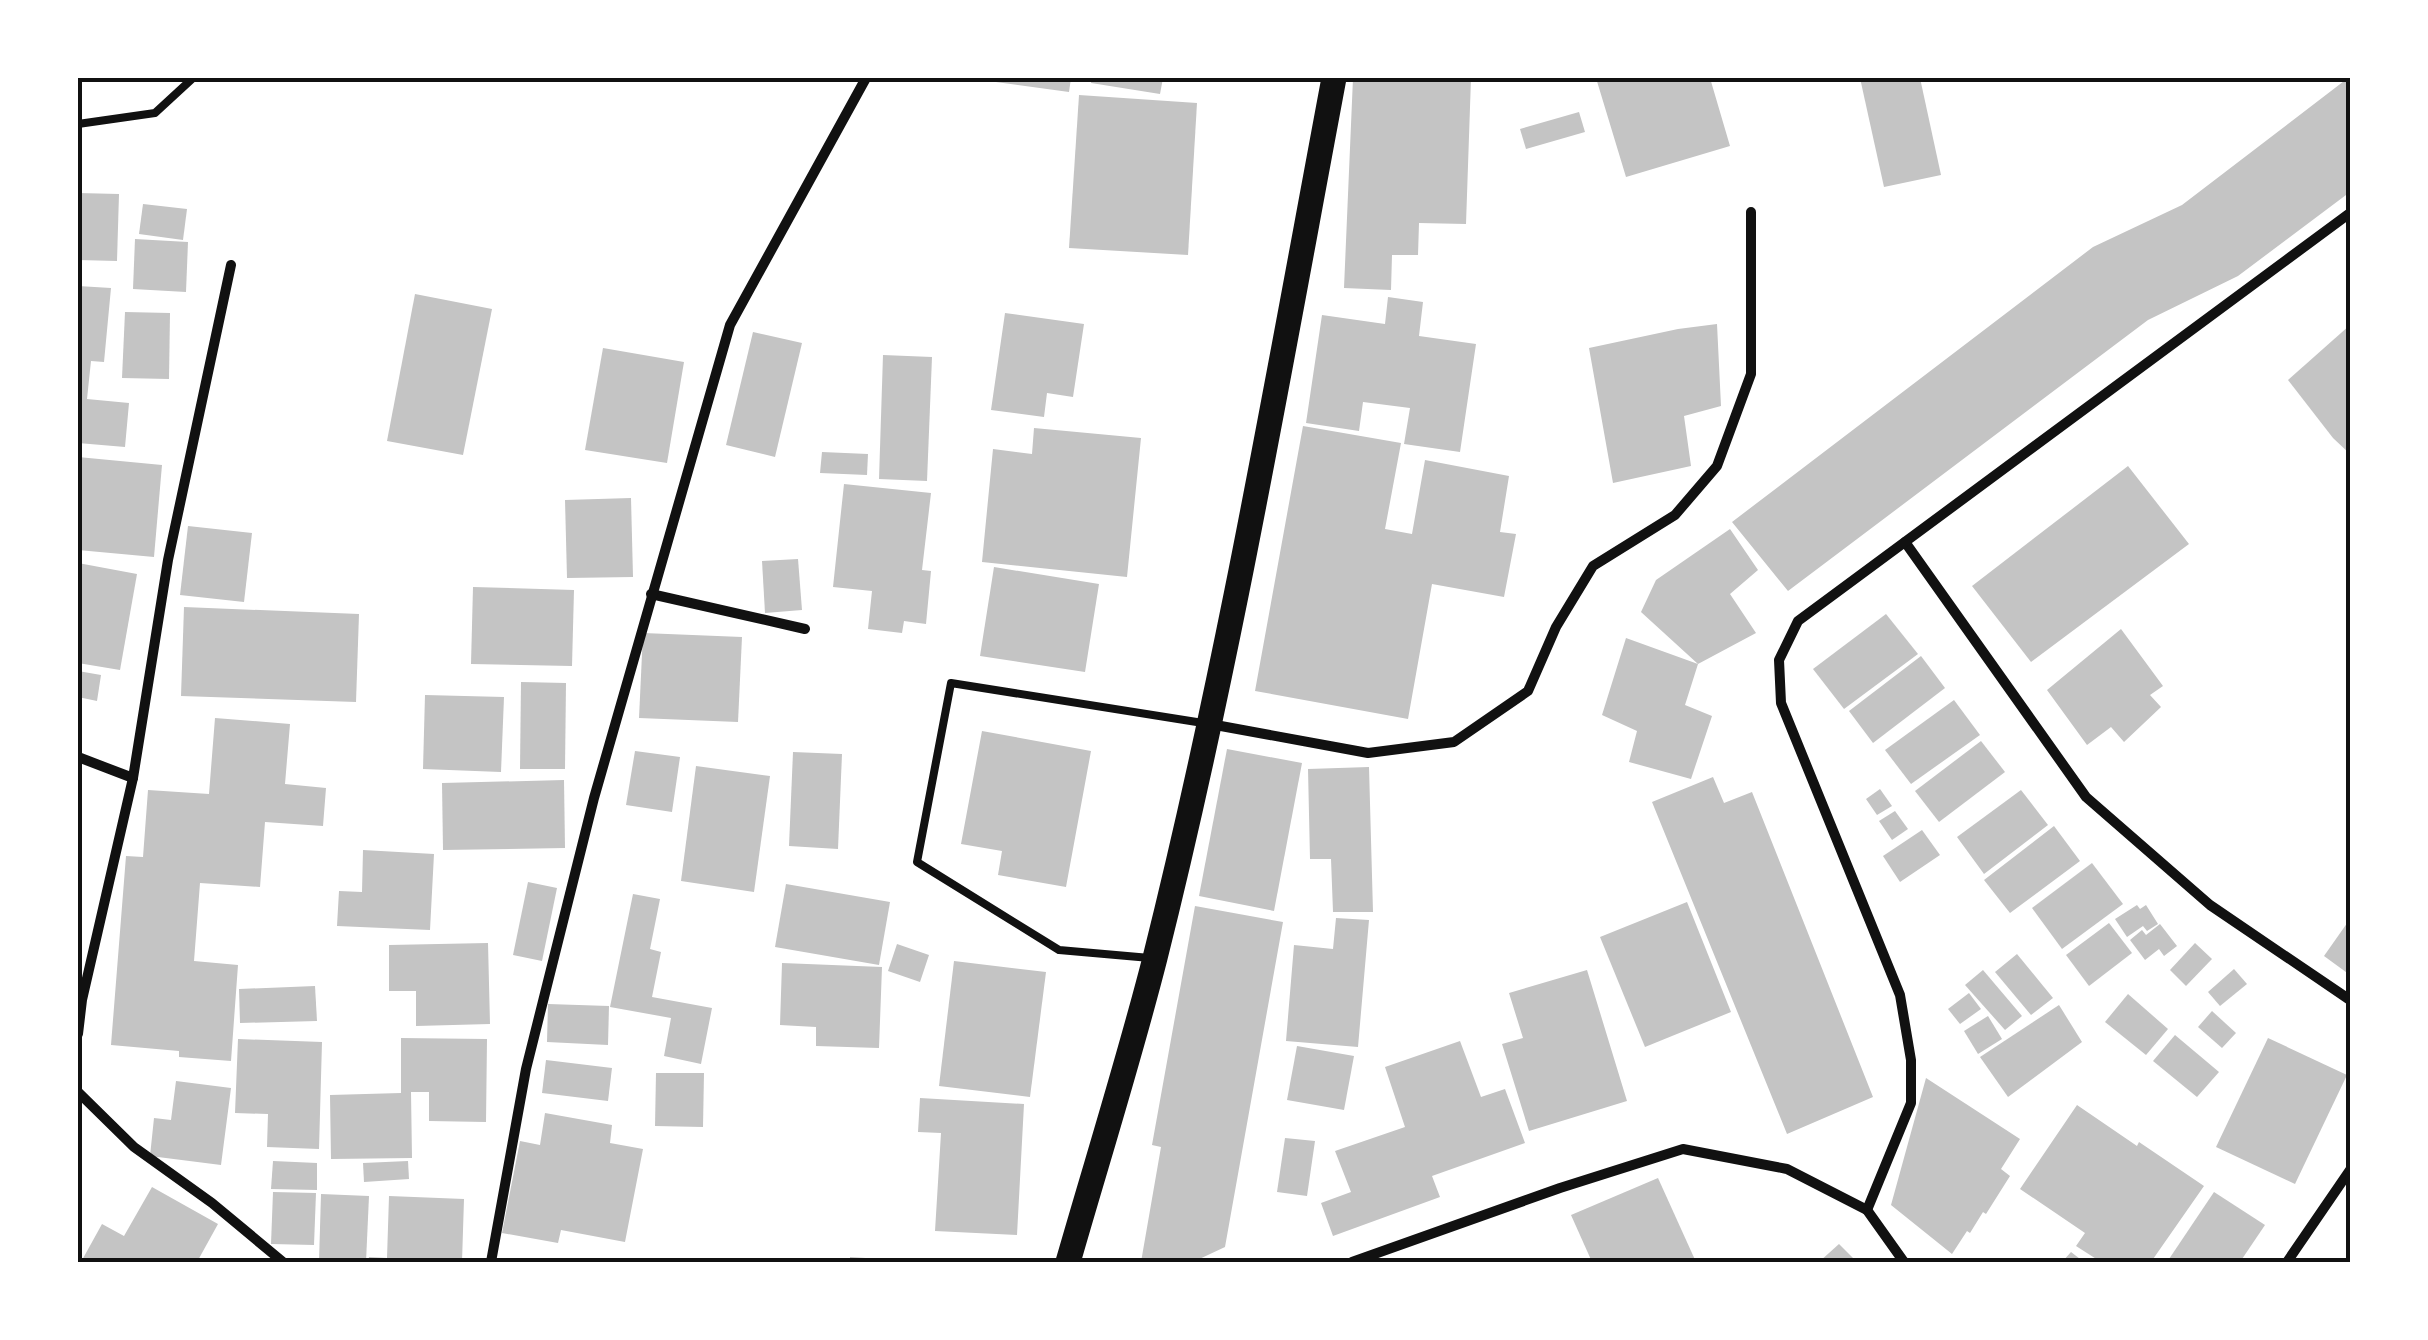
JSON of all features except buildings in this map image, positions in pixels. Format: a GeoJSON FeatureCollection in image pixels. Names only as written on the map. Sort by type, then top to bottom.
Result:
{"type":"FeatureCollection","features":[{"type":"Feature","properties":{"kind":"main road"},"geometry":{"type":"LineString","coordinates":[[1068,1262],[1154,959],[1208,724],[1334,78]]}},
{"type":"Feature","properties":{"kind":"street"},"geometry":{"type":"LineString","coordinates":[[490,1262],[526,1069],[594,798],[730,325],[866,78]]}},
{"type":"Feature","properties":{"kind":"street"},"geometry":{"type":"LineString","coordinates":[[1208,724],[1368,753],[1454,742],[1528,691],[1556,626],[1593,566],[1675,516],[1717,466],[1750,374],[1751,212]]}},
{"type":"Feature","properties":{"kind":"street"},"geometry":{"type":"LineString","coordinates":[[1867,1210],[1911,1103],[1911,1060],[1900,995],[1781,703],[1779,660],[1798,622],[2350,213]]}},
{"type":"Feature","properties":{"kind":"street"},"geometry":{"type":"LineString","coordinates":[[78,1034],[82,1000],[133,778],[168,560],[230,265]]}},
{"type":"Feature","properties":{"kind":"street"},"geometry":{"type":"LineString","coordinates":[[1905,542],[2086,797],[2210,905],[2350,1000]]}},
{"type":"Feature","properties":{"kind":"street"},"geometry":{"type":"LineString","coordinates":[[651,594],[805,629]]}},
{"type":"Feature","properties":{"kind":"street"},"geometry":{"type":"LineString","coordinates":[[78,757],[133,778]]}},
{"type":"Feature","properties":{"kind":"street"},"geometry":{"type":"LineString","coordinates":[[78,1092],[134,1148],[212,1202],[283,1262]]}},
{"type":"Feature","properties":{"kind":"street"},"geometry":{"type":"LineString","coordinates":[[1352,1262],[1682,1149],[1786,1169],[1867,1210],[1904,1262]]}},
{"type":"Feature","properties":{"kind":"street"},"geometry":{"type":"LineString","coordinates":[[2287,1262],[2350,1170]]}},
{"type":"Feature","properties":{"kind":"lane"},"geometry":{"type":"LineString","coordinates":[[79,122],[155,112],[193,78]]}},
{"type":"Feature","properties":{"kind":"lane"},"geometry":{"type":"LineString","coordinates":[[1154,959],[1059,950],[917,862],[951,683],[1208,724]]}}]}
